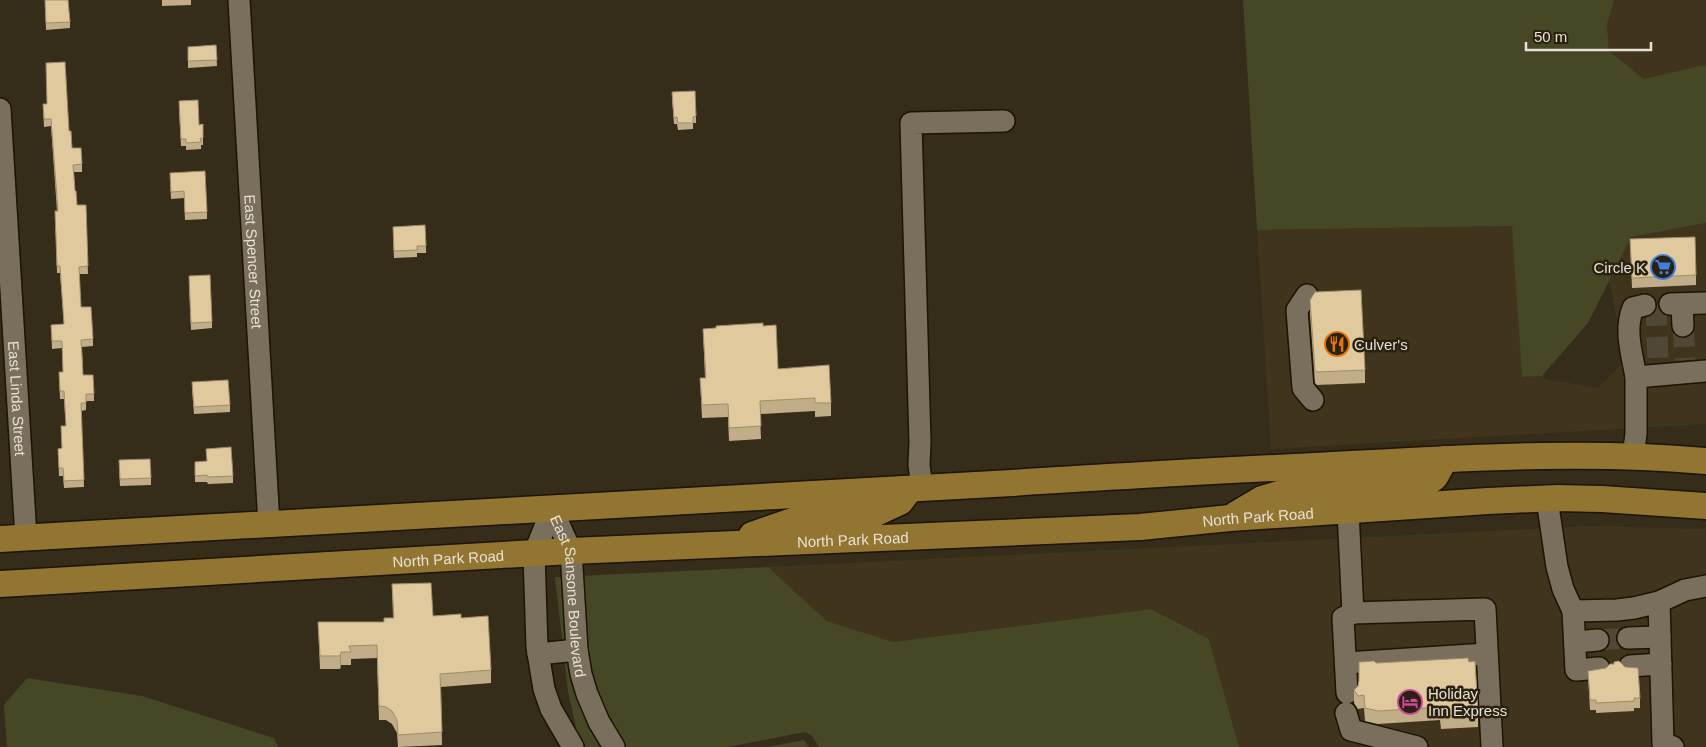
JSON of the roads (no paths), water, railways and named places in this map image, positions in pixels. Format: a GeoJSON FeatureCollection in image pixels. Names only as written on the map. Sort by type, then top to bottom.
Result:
{"type":"FeatureCollection","features":[{"type":"Feature","properties":{"kind":"main road"},"geometry":{"type":"LineString","coordinates":[[0,539],[1445,459],[1539,455],[1633,456],[1706,461]]}},
{"type":"Feature","properties":{"kind":"main road"},"geometry":{"type":"LineString","coordinates":[[1230,518],[1262,498],[1292,490],[1427,483],[1435,477],[1445,459]]}},
{"type":"Feature","properties":{"kind":"main road"},"geometry":{"type":"LineString","coordinates":[[723,544],[801,518],[874,514],[900,502],[916,488]]}},
{"type":"Feature","properties":{"kind":"main road","name":"North Park Road"},"geometry":{"type":"LineString","coordinates":[[0,584],[571,551],[1140,527],[1230,518],[1488,500],[1628,500],[1706,506]]}},
{"type":"Feature","properties":{"kind":"street","name":"East Spencer Street"},"geometry":{"type":"LineString","coordinates":[[239,0],[269,524]]}},
{"type":"Feature","properties":{"kind":"street","name":"East Linda Street"},"geometry":{"type":"LineString","coordinates":[[0,108],[26,538]]}},
{"type":"Feature","properties":{"kind":"street"},"geometry":{"type":"LineString","coordinates":[[916,488],[920,442],[911,124],[1004,121]]}},
{"type":"Feature","properties":{"kind":"street"},"geometry":{"type":"LineString","coordinates":[[1307,295],[1297,310],[1303,388],[1313,400]]}},
{"type":"Feature","properties":{"kind":"street"},"geometry":{"type":"LineString","coordinates":[[1683,326],[1676,304],[1706,303]]}},
{"type":"Feature","properties":{"kind":"street"},"geometry":{"type":"LineString","coordinates":[[1633,456],[1636,434],[1636,377],[1629,341],[1629,318],[1633,308],[1644,305]]}},
{"type":"Feature","properties":{"kind":"street"},"geometry":{"type":"LineString","coordinates":[[1636,377],[1658,368],[1692,368]]}},
{"type":"Feature","properties":{"kind":"street"},"geometry":{"type":"LineString","coordinates":[[1547,499],[1557,567],[1563,588],[1573,611],[1576,670],[1599,668]]}},
{"type":"Feature","properties":{"kind":"street","name":"East Sansone Boulevard"},"geometry":{"type":"LineString","coordinates":[[552,509],[571,551],[577,650],[581,674],[587,694],[614,747]]}},
{"type":"Feature","properties":{"kind":"street","name":"East Sansone Boulevard"},"geometry":{"type":"LineString","coordinates":[[552,509],[534,554],[538,654],[544,689],[551,709],[573,747]]}},
{"type":"Feature","properties":{"kind":"street"},"geometry":{"type":"LineString","coordinates":[[1348,511],[1353,612]]}},
{"type":"Feature","properties":{"kind":"street"},"geometry":{"type":"LineString","coordinates":[[1573,611],[1634,608],[1659,602],[1685,590],[1706,586]]}},
{"type":"Feature","properties":{"kind":"street"},"geometry":{"type":"LineString","coordinates":[[1659,602],[1663,742],[1673,747]]}},
{"type":"Feature","properties":{"kind":"street"},"geometry":{"type":"LineString","coordinates":[[1416,747],[1351,730],[1346,703],[1344,618],[1353,612],[1485,609],[1492,746]]}},
{"type":"Feature","properties":{"kind":"street"},"geometry":{"type":"LineString","coordinates":[[1628,638],[1660,636]]}},
{"type":"Feature","properties":{"kind":"street"},"geometry":{"type":"LineString","coordinates":[[1575,642],[1598,640]]}},
{"type":"Feature","properties":{"kind":"street"},"geometry":{"type":"LineString","coordinates":[[538,654],[577,650]]}},
{"type":"Feature","properties":{"kind":"street"},"geometry":{"type":"LineString","coordinates":[[1346,663],[1487,654]]}},
{"type":"Feature","properties":{"kind":"street"},"geometry":{"type":"LineString","coordinates":[[1630,666],[1660,664]]}},
{"type":"Feature","properties":{"kind":"street"},"geometry":{"type":"LineString","coordinates":[[578,747],[603,727]]}},
{"type":"Feature","properties":{"kind":"tunnel"},"geometry":{"type":"LineString","coordinates":[[1656,305],[1658,361]]}},
{"type":"Feature","properties":{"kind":"tunnel"},"geometry":{"type":"LineString","coordinates":[[1683,326],[1685,360]]}},
{"type":"Feature","properties":{"kind":"tunnel"},"geometry":{"type":"LineString","coordinates":[[1598,640],[1628,638]]}},
{"type":"Feature","properties":{"kind":"place","name":"Circle K"},"geometry":{"type":"Point","coordinates":[1663,267]}},
{"type":"Feature","properties":{"kind":"place","name":"Culver's"},"geometry":{"type":"Point","coordinates":[1337,344]}},
{"type":"Feature","properties":{"kind":"place","name":"Holiday Inn Express"},"geometry":{"type":"Point","coordinates":[1410,702]}}]}
